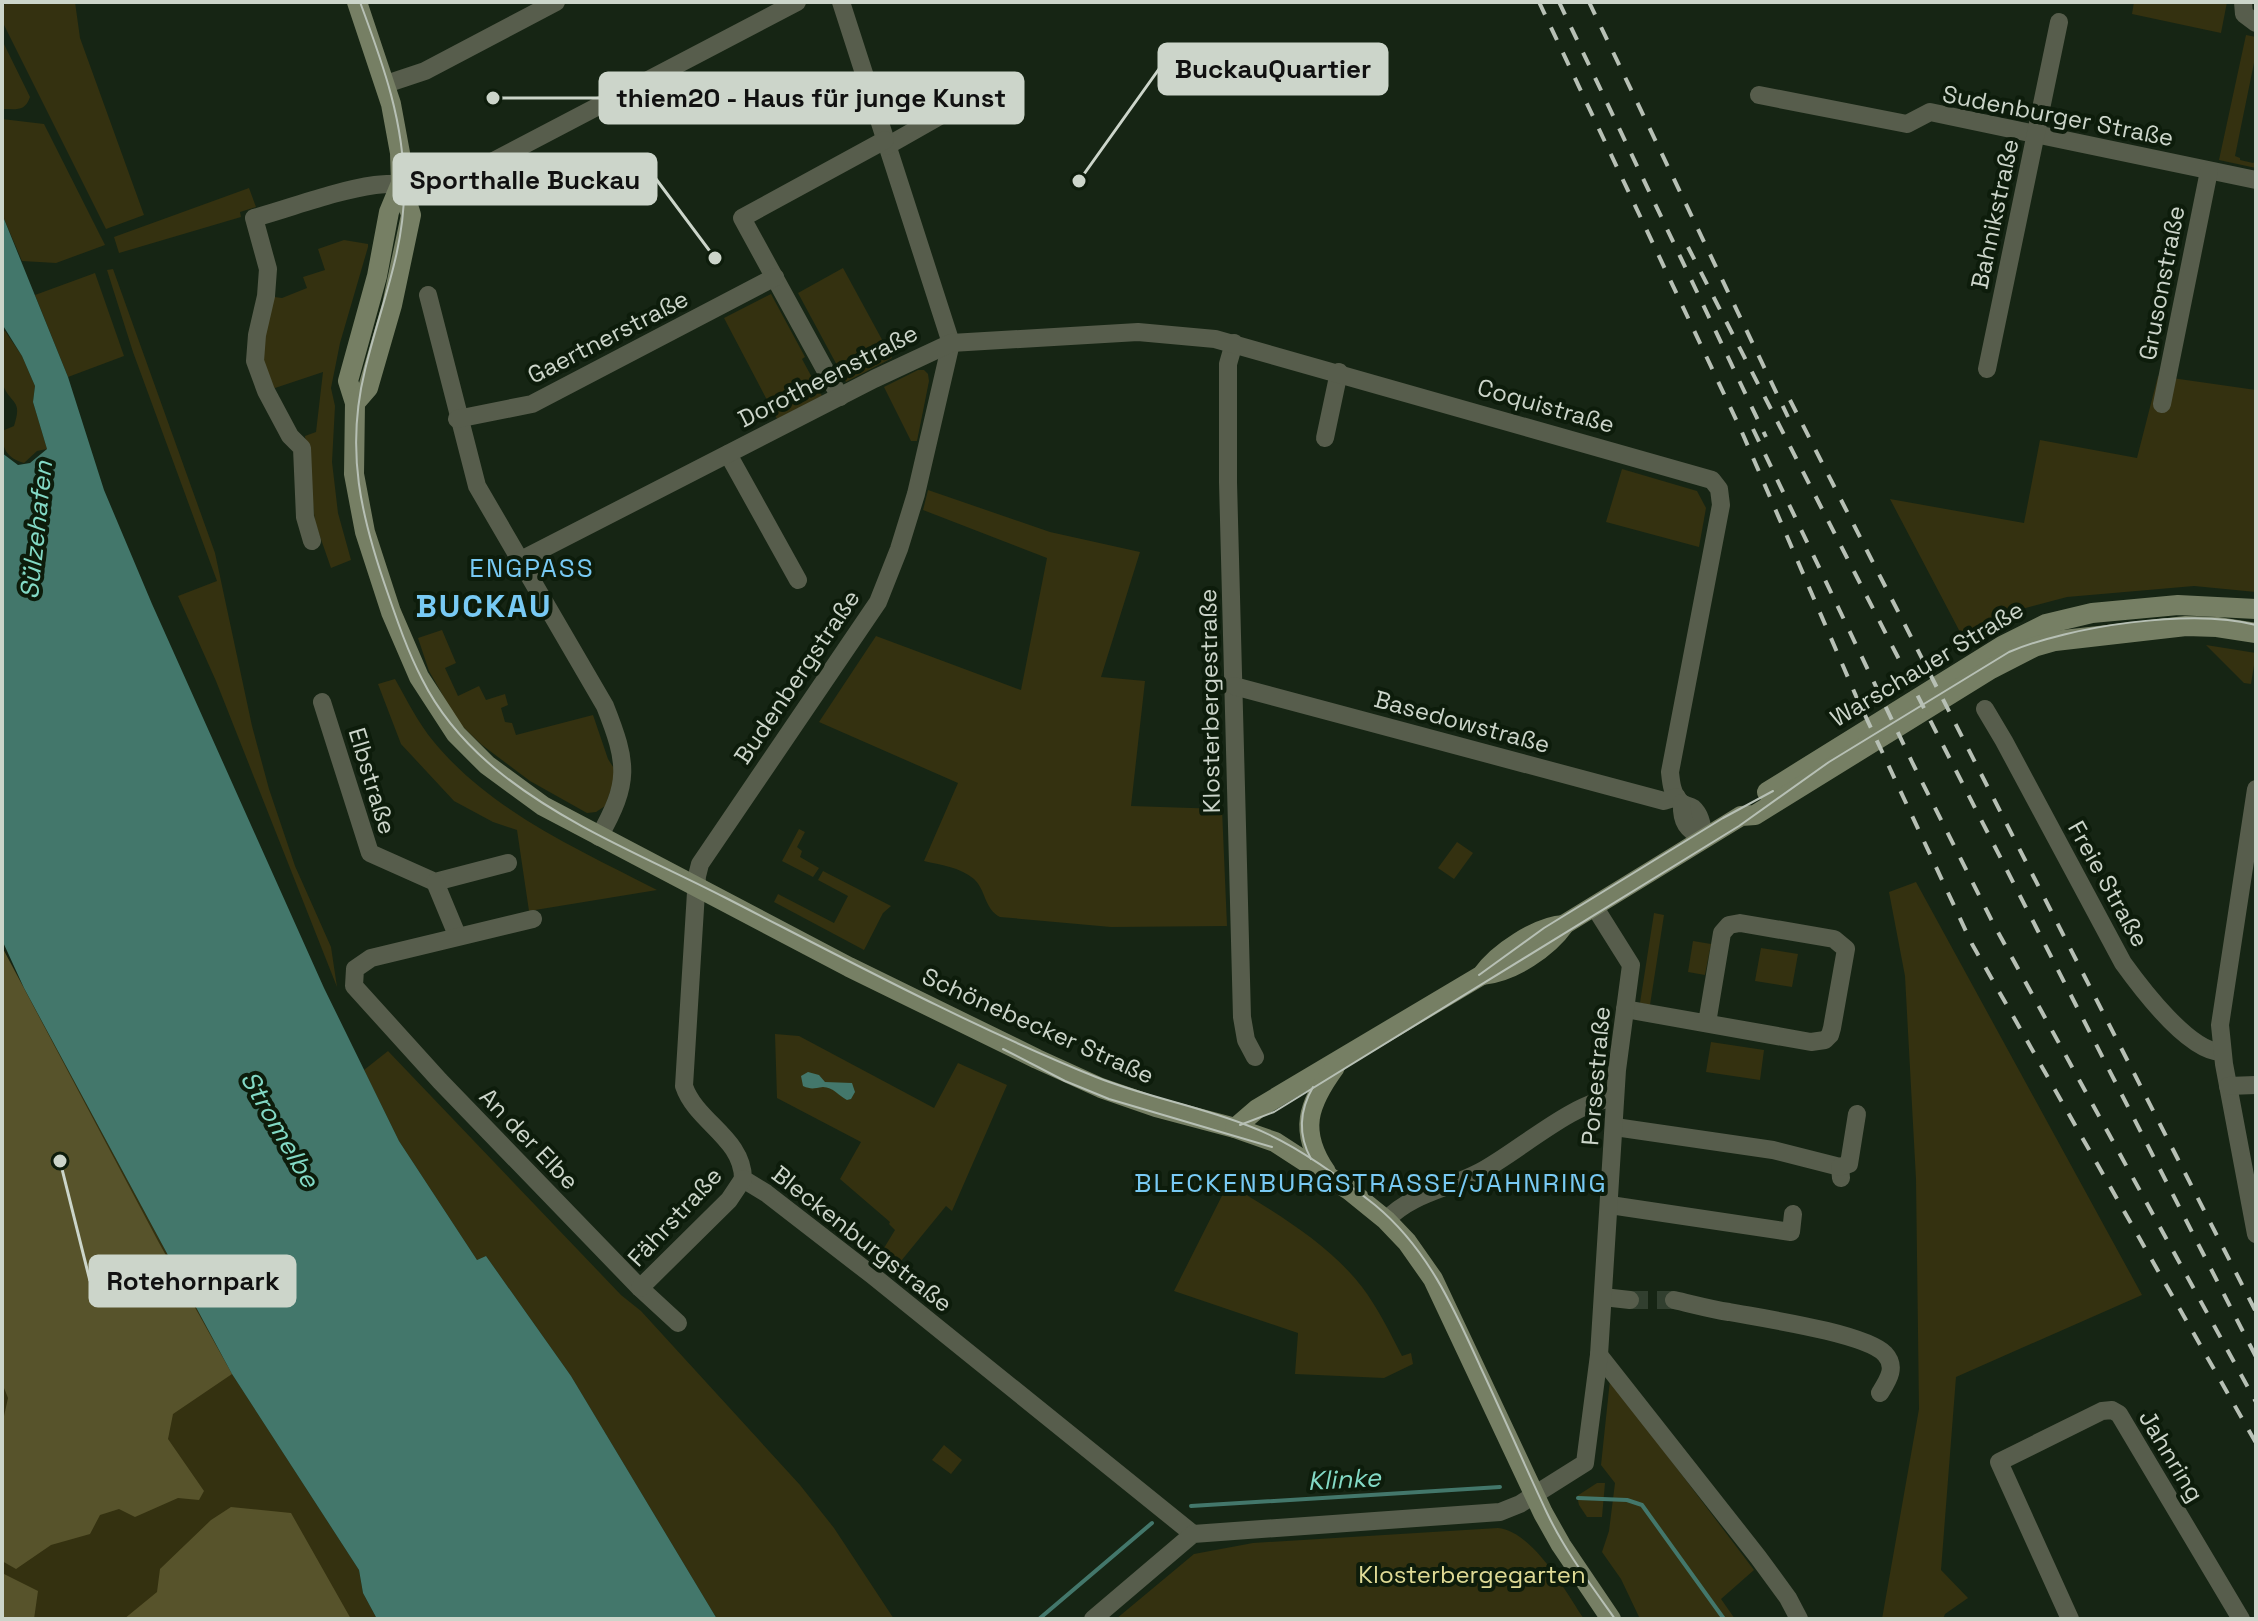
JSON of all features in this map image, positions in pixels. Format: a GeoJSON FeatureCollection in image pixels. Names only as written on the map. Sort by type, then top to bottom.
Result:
{"type":"FeatureCollection","features":[{"type":"Feature","properties":{"kind":"main road","name":"Schönebecker Straße"},"geometry":{"type":"LineString","coordinates":[[357,2],[386,84],[398,136],[401,183],[411,215],[368,388],[355,403],[353,451],[358,507],[386,597],[411,663],[449,725],[487,765],[543,806],[599,837],[905,995],[1053,1067],[1124,1096],[1275,1142],[1331,1178],[1386,1220],[1416,1253],[1441,1291],[1534,1495],[1561,1545],[1611,1619]]}},
{"type":"Feature","properties":{"kind":"main road","name":"Warschauer Straße"},"geometry":{"type":"LineString","coordinates":[[1741,816],[1748,804],[1774,787],[2002,646],[2046,624],[2092,613],[2178,605],[2256,609]]}},
{"type":"Feature","properties":{"kind":"main road","name":"Warschauer Straße"},"geometry":{"type":"LineString","coordinates":[[1235,1128],[1257,1109],[1482,975],[1502,971],[1553,940],[1564,925],[1741,816],[1755,815],[1991,669],[2034,647],[2055,641],[2186,626],[2256,633]]}},
{"type":"Feature","properties":{"kind":"main road","name":"Warschauer Straße"},"geometry":{"type":"LineString","coordinates":[[1331,1178],[1314,1153],[1309,1123],[1315,1097],[1338,1062]]}},
{"type":"Feature","properties":{"kind":"street"},"geometry":{"type":"LineString","coordinates":[[386,84],[425,71],[556,2]]}},
{"type":"Feature","properties":{"kind":"street"},"geometry":{"type":"LineString","coordinates":[[312,541],[305,517],[302,448],[290,436],[266,391],[255,361],[268,269],[254,218],[368,187],[446,182],[479,170],[797,2]]}},
{"type":"Feature","properties":{"kind":"street"},"geometry":{"type":"LineString","coordinates":[[841,2],[951,343]]}},
{"type":"Feature","properties":{"kind":"street","name":"Bahnikstraße"},"geometry":{"type":"LineString","coordinates":[[1987,369],[2059,22]]}},
{"type":"Feature","properties":{"kind":"street"},"geometry":{"type":"LineString","coordinates":[[840,397],[742,218],[873,144],[886,143],[998,83]]}},
{"type":"Feature","properties":{"kind":"street","name":"Sudenburger Straße"},"geometry":{"type":"LineString","coordinates":[[1759,95],[1907,124],[1930,112],[2256,180]]}},
{"type":"Feature","properties":{"kind":"street","name":"Grusonstraße"},"geometry":{"type":"LineString","coordinates":[[2162,404],[2209,171]]}},
{"type":"Feature","properties":{"kind":"street","name":"Gaertnerstraße"},"geometry":{"type":"LineString","coordinates":[[457,419],[532,404],[775,277]]}},
{"type":"Feature","properties":{"kind":"street"},"geometry":{"type":"LineString","coordinates":[[428,295],[457,419],[477,486],[605,706],[619,745],[623,782],[617,805],[599,837]]}},
{"type":"Feature","properties":{"kind":"street","name":"Coquistraße"},"geometry":{"type":"LineString","coordinates":[[951,343],[1138,332],[1234,343],[1706,477],[1719,489],[1721,505],[1670,772],[1672,787],[1679,800]]}},
{"type":"Feature","properties":{"kind":"street","name":"Dorotheenstraße"},"geometry":{"type":"LineString","coordinates":[[519,561],[951,343]]}},
{"type":"Feature","properties":{"kind":"street","name":"Budenbergstraße"},"geometry":{"type":"LineString","coordinates":[[696,887],[700,864],[878,602],[916,494],[951,343]]}},
{"type":"Feature","properties":{"kind":"street","name":"Klosterbergestraße"},"geometry":{"type":"LineString","coordinates":[[1234,343],[1228,364],[1228,482],[1242,1017],[1246,1040],[1255,1057]]}},
{"type":"Feature","properties":{"kind":"street"},"geometry":{"type":"LineString","coordinates":[[1325,438],[1339,372]]}},
{"type":"Feature","properties":{"kind":"street","name":"Dorotheenstraße"},"geometry":{"type":"LineString","coordinates":[[728,454],[798,580]]}},
{"type":"Feature","properties":{"kind":"street","name":"Basedowstraße"},"geometry":{"type":"LineString","coordinates":[[1234,686],[1664,801],[1679,800]]}},
{"type":"Feature","properties":{"kind":"street","name":"Elbstraße"},"geometry":{"type":"LineString","coordinates":[[322,702],[370,853],[435,882]]}},
{"type":"Feature","properties":{"kind":"street","name":"Freie Straße"},"geometry":{"type":"LineString","coordinates":[[1985,709],[2123,963],[2137,983],[2189,1036],[2209,1050],[2222,1052]]}},
{"type":"Feature","properties":{"kind":"street"},"geometry":{"type":"LineString","coordinates":[[2256,789],[2221,1015],[2222,1052],[2256,1234]]}},
{"type":"Feature","properties":{"kind":"street"},"geometry":{"type":"LineString","coordinates":[[1679,800],[1681,817],[1687,829],[1703,839]]}},
{"type":"Feature","properties":{"kind":"street"},"geometry":{"type":"LineString","coordinates":[[508,863],[435,882],[457,935],[533,919]]}},
{"type":"Feature","properties":{"kind":"street","name":"Bleckenburgstraße"},"geometry":{"type":"LineString","coordinates":[[696,887],[684,1086],[694,1106],[740,1157],[743,1179],[766,1193],[872,1275],[1193,1534]]}},
{"type":"Feature","properties":{"kind":"street","name":"Porsestraße"},"geometry":{"type":"LineString","coordinates":[[1534,1495],[1587,1461],[1599,1355],[1615,1098],[1631,965],[1594,906]]}},
{"type":"Feature","properties":{"kind":"street"},"geometry":{"type":"LineString","coordinates":[[1625,1009],[1811,1042],[1825,1040],[1832,1028],[1847,953],[1843,945],[1834,939],[1740,923],[1729,925],[1722,933],[1707,1023]]}},
{"type":"Feature","properties":{"kind":"street","name":"An der Elbe"},"geometry":{"type":"LineString","coordinates":[[457,935],[371,958],[355,969],[353,982],[359,994],[640,1288],[678,1323]]}},
{"type":"Feature","properties":{"kind":"street"},"geometry":{"type":"LineString","coordinates":[[2228,1086],[2256,1085]]}},
{"type":"Feature","properties":{"kind":"street"},"geometry":{"type":"LineString","coordinates":[[1386,1220],[1404,1204],[1479,1172],[1593,1101],[1615,1098]]}},
{"type":"Feature","properties":{"kind":"street"},"geometry":{"type":"LineString","coordinates":[[1615,1127],[1773,1150],[1841,1172],[1849,1164],[1857,1114]]}},
{"type":"Feature","properties":{"kind":"street","name":"Fährstraße"},"geometry":{"type":"LineString","coordinates":[[640,1288],[729,1200],[743,1179]]}},
{"type":"Feature","properties":{"kind":"street"},"geometry":{"type":"LineString","coordinates":[[1610,1205],[1791,1232],[1793,1214]]}},
{"type":"Feature","properties":{"kind":"street"},"geometry":{"type":"LineString","coordinates":[[1603,1297],[1630,1300]]}},
{"type":"Feature","properties":{"kind":"street"},"geometry":{"type":"LineString","coordinates":[[1674,1300],[1809,1327],[1873,1346],[1885,1354],[1891,1370],[1880,1393]]}},
{"type":"Feature","properties":{"kind":"street"},"geometry":{"type":"LineString","coordinates":[[1599,1355],[1758,1557],[1788,1598],[1799,1619]]}},
{"type":"Feature","properties":{"kind":"street","name":"Jahnring"},"geometry":{"type":"LineString","coordinates":[[2070,1619],[1999,1462],[2102,1411],[2112,1410],[2119,1414],[2241,1619]]}},
{"type":"Feature","properties":{"kind":"street"},"geometry":{"type":"LineString","coordinates":[[1093,1619],[1193,1534],[1500,1512],[1534,1495]]}},
{"type":"Feature","properties":{"kind":"green space"},"geometry":{"type":"Polygon","coordinates":[[[9,2],[75,2],[80,38],[144,215],[106,229],[2,21],[2,6],[9,2]]]}},
{"type":"Feature","properties":{"kind":"green space"},"geometry":{"type":"Polygon","coordinates":[[[2134,2],[2227,2],[2221,33],[2132,14],[2134,2]]]}},
{"type":"Feature","properties":{"kind":"green space"},"geometry":{"type":"Polygon","coordinates":[[[2246,35],[2256,37],[2256,53],[2235,156],[2240,160],[2256,161],[2256,168],[2219,160],[2246,35]]]}},
{"type":"Feature","properties":{"kind":"green space"},"geometry":{"type":"Polygon","coordinates":[[[2,40],[30,97],[19,109],[2,109],[2,40]]]}},
{"type":"Feature","properties":{"kind":"green space"},"geometry":{"type":"Polygon","coordinates":[[[2,119],[44,124],[105,245],[56,263],[22,261],[2,214],[2,119]]]}},
{"type":"Feature","properties":{"kind":"green space"},"geometry":{"type":"Polygon","coordinates":[[[249,188],[256,207],[240,212],[241,217],[119,253],[114,237],[249,188]]]}},
{"type":"Feature","properties":{"kind":"green space"},"geometry":{"type":"Polygon","coordinates":[[[344,240],[368,244],[368,247],[340,343],[331,388],[335,406],[332,462],[338,513],[351,560],[331,568],[315,522],[305,436],[316,432],[323,372],[266,391],[257,335],[267,296],[282,298],[307,288],[303,277],[325,270],[318,249],[344,240]]]}},
{"type":"Feature","properties":{"kind":"green space"},"geometry":{"type":"Polygon","coordinates":[[[843,268],[892,358],[846,382],[798,293],[843,268]]]}},
{"type":"Feature","properties":{"kind":"green space"},"geometry":{"type":"Polygon","coordinates":[[[113,269],[215,553],[252,726],[269,789],[295,866],[331,947],[337,987],[216,681],[178,596],[217,581],[133,352],[107,270],[113,269]]]}},
{"type":"Feature","properties":{"kind":"green space"},"geometry":{"type":"Polygon","coordinates":[[[95,273],[124,356],[68,377],[35,295],[95,273]]]}},
{"type":"Feature","properties":{"kind":"green space"},"geometry":{"type":"Polygon","coordinates":[[[771,294],[822,396],[777,419],[724,318],[771,294]]]}},
{"type":"Feature","properties":{"kind":"green space"},"geometry":{"type":"Polygon","coordinates":[[[5,331],[22,356],[35,386],[33,402],[47,449],[37,451],[24,463],[13,458],[3,443],[2,431],[14,426],[17,411],[2,380],[2,332],[5,331]]]}},
{"type":"Feature","properties":{"kind":"green space"},"geometry":{"type":"Polygon","coordinates":[[[918,370],[928,374],[929,381],[917,441],[911,441],[884,387],[918,370]]]}},
{"type":"Feature","properties":{"kind":"green space"},"geometry":{"type":"Polygon","coordinates":[[[2158,376],[2256,390],[2256,592],[2194,586],[2067,597],[2018,610],[1972,637],[1965,637],[1890,499],[2024,523],[2040,440],[2137,458],[2158,376]]]}},
{"type":"Feature","properties":{"kind":"green space"},"geometry":{"type":"Polygon","coordinates":[[[1622,469],[1697,491],[1706,508],[1699,547],[1606,522],[1622,469]]]}},
{"type":"Feature","properties":{"kind":"green space"},"geometry":{"type":"Polygon","coordinates":[[[928,490],[1050,532],[1140,552],[1101,677],[1145,681],[1131,806],[1222,809],[1227,926],[1111,927],[1000,917],[991,909],[974,879],[956,869],[924,861],[958,783],[819,722],[876,636],[1021,690],[1047,558],[923,510],[928,490]]]}},
{"type":"Feature","properties":{"kind":"green space"},"geometry":{"type":"Polygon","coordinates":[[[442,630],[456,663],[445,668],[458,696],[479,686],[486,700],[505,694],[508,705],[501,708],[505,722],[512,723],[516,735],[593,715],[608,759],[617,773],[605,806],[587,813],[530,781],[482,745],[458,722],[429,671],[418,638],[442,630]]]}},
{"type":"Feature","properties":{"kind":"green space"},"geometry":{"type":"Polygon","coordinates":[[[2206,645],[2256,653],[2251,684],[2244,683],[2206,645]]]}},
{"type":"Feature","properties":{"kind":"green space"},"geometry":{"type":"Polygon","coordinates":[[[395,679],[434,742],[482,789],[567,844],[657,890],[529,911],[517,830],[493,822],[454,801],[401,744],[378,684],[395,679]]]}},
{"type":"Feature","properties":{"kind":"green space"},"geometry":{"type":"Polygon","coordinates":[[[799,829],[805,832],[797,847],[802,851],[800,857],[819,868],[813,877],[782,861],[799,829]]]}},
{"type":"Feature","properties":{"kind":"green space"},"geometry":{"type":"Polygon","coordinates":[[[1457,842],[1473,853],[1454,879],[1438,868],[1457,842]]]}},
{"type":"Feature","properties":{"kind":"green space"},"geometry":{"type":"Polygon","coordinates":[[[823,871],[891,906],[883,913],[864,950],[774,902],[778,894],[834,923],[848,896],[818,880],[823,871]]]}},
{"type":"Feature","properties":{"kind":"green space"},"geometry":{"type":"Polygon","coordinates":[[[1916,882],[2142,1295],[1956,1377],[1941,1570],[1968,1598],[1945,1614],[1943,1619],[1882,1619],[1919,1409],[1916,1179],[1905,976],[1889,892],[1916,882]]]}},
{"type":"Feature","properties":{"kind":"green space"},"geometry":{"type":"Polygon","coordinates":[[[1654,913],[1664,915],[1650,1005],[1640,1003],[1654,913]]]}},
{"type":"Feature","properties":{"kind":"green space"},"geometry":{"type":"Polygon","coordinates":[[[1693,941],[1711,944],[1705,975],[1688,972],[1693,941]]]}},
{"type":"Feature","properties":{"kind":"green space"},"geometry":{"type":"Polygon","coordinates":[[[2,947],[232,1374],[359,1570],[363,1593],[377,1619],[2,1619],[2,947]]]}},
{"type":"Feature","properties":{"kind":"green space"},"geometry":{"type":"Polygon","coordinates":[[[1761,948],[1798,954],[1792,987],[1755,981],[1761,948]]]}},
{"type":"Feature","properties":{"kind":"green space"},"geometry":{"type":"Polygon","coordinates":[[[775,1034],[799,1036],[934,1108],[958,1063],[1007,1085],[952,1211],[946,1206],[901,1261],[884,1248],[895,1230],[890,1222],[840,1179],[861,1142],[777,1098],[775,1034]]]}},
{"type":"Feature","properties":{"kind":"green space"},"geometry":{"type":"Polygon","coordinates":[[[1711,1042],[1764,1050],[1760,1080],[1706,1072],[1711,1042]]]}},
{"type":"Feature","properties":{"kind":"green space"},"geometry":{"type":"Polygon","coordinates":[[[388,1051],[621,1295],[641,1311],[800,1485],[834,1528],[894,1619],[717,1619],[571,1376],[486,1256],[477,1260],[399,1141],[364,1070],[388,1051]]]}},
{"type":"Feature","properties":{"kind":"green space"},"geometry":{"type":"Polygon","coordinates":[[[1235,1170],[1254,1181],[1245,1194],[1308,1235],[1350,1273],[1373,1303],[1402,1356],[1411,1353],[1413,1364],[1384,1378],[1295,1374],[1298,1333],[1174,1291],[1235,1170]]]}},
{"type":"Feature","properties":{"kind":"green space"},"geometry":{"type":"Polygon","coordinates":[[[1610,1380],[1754,1570],[1721,1599],[1735,1619],[1640,1619],[1621,1579],[1602,1552],[1609,1531],[1615,1483],[1601,1465],[1610,1380]]]}},
{"type":"Feature","properties":{"kind":"green space"},"geometry":{"type":"Polygon","coordinates":[[[944,1445],[962,1460],[951,1474],[932,1460],[944,1445]]]}},
{"type":"Feature","properties":{"kind":"green space"},"geometry":{"type":"Polygon","coordinates":[[[1597,1483],[1605,1483],[1602,1517],[1587,1517],[1577,1496],[1597,1483]]]}},
{"type":"Feature","properties":{"kind":"green space","name":"Klosterbergegarten"},"geometry":{"type":"Polygon","coordinates":[[[1498,1528],[1511,1532],[1536,1551],[1584,1619],[1116,1619],[1194,1554],[1253,1543],[1498,1528]]]}},
{"type":"Feature","properties":{"kind":"shaded area"},"geometry":{"type":"Polygon","coordinates":[[[2,947],[232,1374],[173,1414],[168,1439],[204,1491],[199,1500],[178,1498],[135,1517],[119,1509],[100,1515],[90,1534],[51,1545],[16,1569],[2,1561],[2,1425],[8,1398],[2,1383],[2,947]]]}},
{"type":"Feature","properties":{"kind":"shaded area"},"geometry":{"type":"Polygon","coordinates":[[[231,1507],[291,1513],[351,1619],[124,1619],[157,1592],[160,1569],[211,1520],[231,1507]]]}},
{"type":"Feature","properties":{"kind":"shaded area"},"geometry":{"type":"Polygon","coordinates":[[[2,1573],[38,1591],[34,1619],[2,1619],[2,1573]]]}},
{"type":"Feature","properties":{"kind":"water"},"geometry":{"type":"Polygon","coordinates":[[[2,214],[68,377],[104,490],[152,604],[324,988],[399,1141],[477,1260],[486,1256],[571,1376],[717,1619],[377,1619],[363,1593],[359,1570],[232,1374],[24,988],[2,940],[2,453],[18,465],[30,463],[47,449],[33,402],[35,386],[22,356],[2,324],[2,214]]]}},
{"type":"Feature","properties":{"kind":"water"},"geometry":{"type":"Polygon","coordinates":[[[808,1072],[819,1075],[825,1082],[852,1083],[855,1092],[847,1100],[827,1087],[803,1086],[801,1076],[808,1072]]]}},
{"type":"Feature","properties":{"kind":"waterway","name":"Klinke"},"geometry":{"type":"LineString","coordinates":[[1191,1506],[1500,1487]]}},
{"type":"Feature","properties":{"kind":"waterway","name":"Klinke"},"geometry":{"type":"LineString","coordinates":[[1578,1498],[1627,1500],[1642,1505],[1724,1619]]}},
{"type":"Feature","properties":{"kind":"waterway","name":"Klinke"},"geometry":{"type":"LineString","coordinates":[[1039,1619],[1152,1523]]}},
{"type":"Feature","properties":{"kind":"tunnel"},"geometry":{"type":"LineString","coordinates":[[1630,1300],[1674,1300]]}},
{"type":"Feature","properties":{"kind":"tram line"},"geometry":{"type":"LineString","coordinates":[[360,2],[397,118],[404,191],[400,237],[359,400],[356,428],[359,484],[370,538],[399,627],[422,679],[447,719],[479,754],[528,794],[610,841],[908,991],[1048,1057],[1115,1084],[1230,1119],[1265,1133],[1315,1161],[1361,1194],[1410,1240],[1437,1279],[1460,1322],[1554,1527],[1615,1619]]}},
{"type":"Feature","properties":{"kind":"tram line"},"geometry":{"type":"LineString","coordinates":[[1240,1125],[1274,1112],[1739,826],[1829,762],[2009,652],[2064,634],[2131,622],[2199,618],[2256,625]]}},
{"type":"Feature","properties":{"kind":"tram line"},"geometry":{"type":"LineString","coordinates":[[1479,975],[1544,928],[1723,818],[1773,791]]}},
{"type":"Feature","properties":{"kind":"tram line"},"geometry":{"type":"LineString","coordinates":[[1003,1049],[1065,1081],[1109,1099],[1272,1147]]}},
{"type":"Feature","properties":{"kind":"tram line"},"geometry":{"type":"LineString","coordinates":[[1311,1159],[1304,1141],[1302,1123],[1313,1087]]}},
{"type":"Feature","properties":{"kind":"railway"},"geometry":{"type":"LineString","coordinates":[[1539,2],[1741,430],[1856,696],[1972,944],[2256,1443]]}},
{"type":"Feature","properties":{"kind":"railway"},"geometry":{"type":"LineString","coordinates":[[1559,2],[1766,437]]}},
{"type":"Feature","properties":{"kind":"railway"},"geometry":{"type":"LineString","coordinates":[[1589,2],[1788,417]]}},
{"type":"Feature","properties":{"kind":"railway"},"geometry":{"type":"LineString","coordinates":[[1688,247],[2256,1357]]}},
{"type":"Feature","properties":{"kind":"railway"},"geometry":{"type":"LineString","coordinates":[[1790,400],[2256,1312]]}},
{"type":"Feature","properties":{"kind":"railway"},"geometry":{"type":"LineString","coordinates":[[1753,429],[1912,762],[1993,923],[2256,1402]]}},
{"type":"Feature","properties":{"kind":"place","name":"thiem20 - Haus für junge Kunst"},"geometry":{"type":"Point","coordinates":[493,98]}},
{"type":"Feature","properties":{"kind":"place","name":"BuckauQuartier"},"geometry":{"type":"Point","coordinates":[1079,181]}},
{"type":"Feature","properties":{"kind":"place","name":"Sporthalle Buckau"},"geometry":{"type":"Point","coordinates":[715,258]}},
{"type":"Feature","properties":{"kind":"place","name":"Rotehornpark"},"geometry":{"type":"Point","coordinates":[60,1161]}},
{"type":"Feature","properties":{"kind":"district","name":"ENGPASS"},"geometry":{"type":"Point","coordinates":[532,568]}},
{"type":"Feature","properties":{"kind":"district","name":"BUCKAU"},"geometry":{"type":"Point","coordinates":[484,606]}},
{"type":"Feature","properties":{"kind":"district","name":"BLECKENBURGSTRASSE/JAHNRING"},"geometry":{"type":"Point","coordinates":[1371,1183]}},
{"type":"Feature","properties":{"kind":"water label","name":"Sülzehafen"},"geometry":{"type":"Point","coordinates":[36,530]}},
{"type":"Feature","properties":{"kind":"water label","name":"Stromelbe"},"geometry":{"type":"Point","coordinates":[280,1129]}}]}
